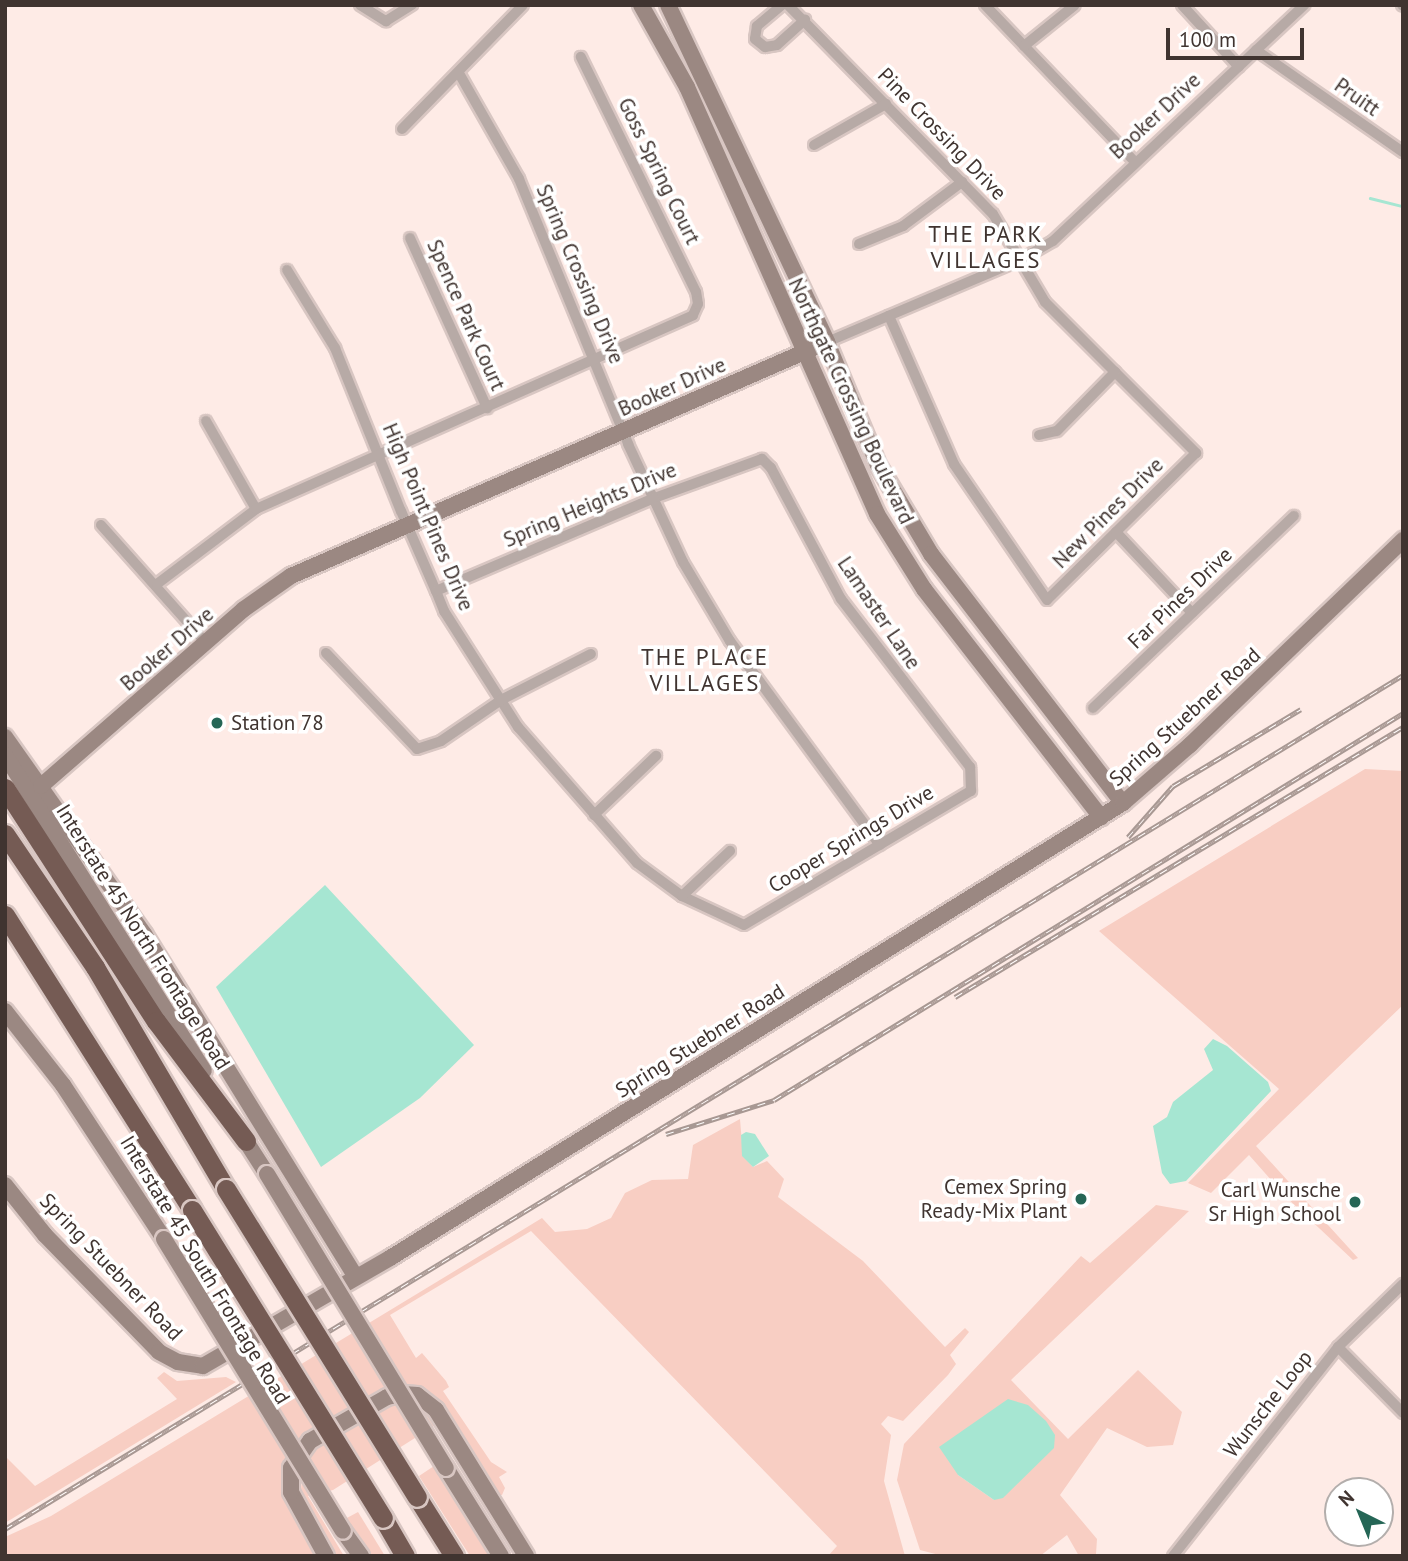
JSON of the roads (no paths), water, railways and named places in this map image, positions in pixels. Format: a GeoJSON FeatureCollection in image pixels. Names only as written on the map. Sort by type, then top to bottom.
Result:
{"type":"FeatureCollection","features":[{"type":"Feature","properties":{"kind":"highway"},"geometry":{"type":"LineString","coordinates":[[5,788],[156,1021],[246,1141]]}},
{"type":"Feature","properties":{"kind":"highway"},"geometry":{"type":"LineString","coordinates":[[5,834],[95,967],[226,1189],[454,1556]]}},
{"type":"Feature","properties":{"kind":"highway"},"geometry":{"type":"LineString","coordinates":[[5,915],[192,1210],[405,1556]]}},
{"type":"Feature","properties":{"kind":"main road","name":"Northgate Crossing Boulevard"},"geometry":{"type":"LineString","coordinates":[[641,5],[687,87],[803,352],[880,519],[924,589],[1101,817]]}},
{"type":"Feature","properties":{"kind":"main road","name":"Northgate Crossing Boulevard"},"geometry":{"type":"LineString","coordinates":[[668,5],[827,342],[878,465],[931,554],[998,646],[1123,803]]}},
{"type":"Feature","properties":{"kind":"main road"},"geometry":{"type":"LineString","coordinates":[[711,140],[730,133]]}},
{"type":"Feature","properties":{"kind":"main road","name":"Booker Drive"},"geometry":{"type":"LineString","coordinates":[[41,786],[206,643],[291,576],[827,342]]}},
{"type":"Feature","properties":{"kind":"main road"},"geometry":{"type":"LineString","coordinates":[[880,519],[903,504]]}},
{"type":"Feature","properties":{"kind":"main road","name":"Spring Stuebner Road"},"geometry":{"type":"LineString","coordinates":[[5,1185],[46,1235],[159,1352],[192,1366],[203,1366],[355,1276],[1123,803],[1190,745],[1403,540]]}},
{"type":"Feature","properties":{"kind":"main road"},"geometry":{"type":"LineString","coordinates":[[981,660],[998,646]]}},
{"type":"Feature","properties":{"kind":"main road"},"geometry":{"type":"LineString","coordinates":[[5,737],[144,934],[355,1276]]}},
{"type":"Feature","properties":{"kind":"main road","name":"Interstate 45 North Frontage Road"},"geometry":{"type":"LineString","coordinates":[[5,755],[246,1141]]}},
{"type":"Feature","properties":{"kind":"main road","name":"Interstate 45 South Frontage Road"},"geometry":{"type":"LineString","coordinates":[[5,1011],[63,1085],[164,1239],[361,1556]]}},
{"type":"Feature","properties":{"kind":"main road"},"geometry":{"type":"LineString","coordinates":[[246,1141],[501,1556]]}},
{"type":"Feature","properties":{"kind":"main road"},"geometry":{"type":"LineString","coordinates":[[326,1556],[291,1492],[291,1468],[310,1441],[387,1397],[403,1394],[417,1395],[436,1410],[526,1556]]}},
{"type":"Feature","properties":{"kind":"street"},"geometry":{"type":"LineString","coordinates":[[360,5],[386,21],[412,5]]}},
{"type":"Feature","properties":{"kind":"street"},"geometry":{"type":"LineString","coordinates":[[402,129],[460,75],[523,5]]}},
{"type":"Feature","properties":{"kind":"street"},"geometry":{"type":"LineString","coordinates":[[782,5],[757,26],[755,39],[765,47],[777,45],[805,20]]}},
{"type":"Feature","properties":{"kind":"street","name":"Pine Crossing Drive"},"geometry":{"type":"LineString","coordinates":[[788,5],[993,214],[1045,302],[1196,453]]}},
{"type":"Feature","properties":{"kind":"street"},"geometry":{"type":"LineString","coordinates":[[985,5],[1135,162]]}},
{"type":"Feature","properties":{"kind":"street"},"geometry":{"type":"LineString","coordinates":[[1024,46],[1075,5]]}},
{"type":"Feature","properties":{"kind":"street"},"geometry":{"type":"LineString","coordinates":[[1182,5],[1239,66]]}},
{"type":"Feature","properties":{"kind":"street","name":"Booker Drive"},"geometry":{"type":"LineString","coordinates":[[827,342],[1020,260],[1053,241],[1304,5]]}},
{"type":"Feature","properties":{"kind":"street","name":"Pruitt"},"geometry":{"type":"LineString","coordinates":[[1256,50],[1403,152]]}},
{"type":"Feature","properties":{"kind":"street","name":"Goss Spring Court"},"geometry":{"type":"LineString","coordinates":[[581,57],[698,304],[687,319],[596,360]]}},
{"type":"Feature","properties":{"kind":"street","name":"Spring Crossing Drive"},"geometry":{"type":"LineString","coordinates":[[460,75],[519,179],[596,360],[623,432],[683,562],[730,641],[880,845]]}},
{"type":"Feature","properties":{"kind":"street"},"geometry":{"type":"LineString","coordinates":[[814,145],[886,104]]}},
{"type":"Feature","properties":{"kind":"street"},"geometry":{"type":"LineString","coordinates":[[859,244],[903,226],[962,182]]}},
{"type":"Feature","properties":{"kind":"street","name":"Spence Park Court"},"geometry":{"type":"LineString","coordinates":[[410,238],[487,408]]}},
{"type":"Feature","properties":{"kind":"street","name":"High Point Pines Drive"},"geometry":{"type":"LineString","coordinates":[[287,270],[335,348],[436,591],[500,700],[636,863],[682,896],[744,926]]}},
{"type":"Feature","properties":{"kind":"street","name":"New Pines Drive"},"geometry":{"type":"LineString","coordinates":[[889,316],[954,464],[1047,600],[1196,453]]}},
{"type":"Feature","properties":{"kind":"street"},"geometry":{"type":"LineString","coordinates":[[157,584],[256,509],[596,360]]}},
{"type":"Feature","properties":{"kind":"street"},"geometry":{"type":"LineString","coordinates":[[1039,435],[1057,431],[1115,372]]}},
{"type":"Feature","properties":{"kind":"street"},"geometry":{"type":"LineString","coordinates":[[206,421],[256,509]]}},
{"type":"Feature","properties":{"kind":"street","name":"Spring Heights Drive"},"geometry":{"type":"LineString","coordinates":[[436,591],[654,498],[762,459]]}},
{"type":"Feature","properties":{"kind":"street","name":"Lamaster Lane"},"geometry":{"type":"LineString","coordinates":[[762,459],[771,468],[841,600],[970,767],[973,783]]}},
{"type":"Feature","properties":{"kind":"street","name":"Far Pines Drive"},"geometry":{"type":"LineString","coordinates":[[1093,708],[1294,516]]}},
{"type":"Feature","properties":{"kind":"street"},"geometry":{"type":"LineString","coordinates":[[101,525],[157,584],[206,643]]}},
{"type":"Feature","properties":{"kind":"street"},"geometry":{"type":"LineString","coordinates":[[1116,532],[1192,613]]}},
{"type":"Feature","properties":{"kind":"street"},"geometry":{"type":"LineString","coordinates":[[326,653],[417,749],[441,740],[500,700],[591,654]]}},
{"type":"Feature","properties":{"kind":"street"},"geometry":{"type":"LineString","coordinates":[[594,815],[656,756]]}},
{"type":"Feature","properties":{"kind":"street","name":"Cooper Springs Drive"},"geometry":{"type":"LineString","coordinates":[[744,926],[971,791],[973,783]]}},
{"type":"Feature","properties":{"kind":"street"},"geometry":{"type":"LineString","coordinates":[[682,896],[730,851]]}},
{"type":"Feature","properties":{"kind":"street","name":"Wunsche Loop"},"geometry":{"type":"LineString","coordinates":[[1173,1556],[1338,1347],[1403,1284]]}},
{"type":"Feature","properties":{"kind":"street"},"geometry":{"type":"LineString","coordinates":[[1338,1347],[1403,1413]]}},
{"type":"Feature","properties":{"kind":"waterway"},"geometry":{"type":"LineString","coordinates":[[1370,198],[1403,206]]}},
{"type":"Feature","properties":{"kind":"railway"},"geometry":{"type":"LineString","coordinates":[[5,1529],[1403,675]]}},
{"type":"Feature","properties":{"kind":"railway"},"geometry":{"type":"LineString","coordinates":[[1128,837],[1173,786],[1301,709]]}},
{"type":"Feature","properties":{"kind":"railway"},"geometry":{"type":"LineString","coordinates":[[666,1134],[774,1100],[1403,713]]}},
{"type":"Feature","properties":{"kind":"railway"},"geometry":{"type":"LineString","coordinates":[[955,997],[1403,727]]}},
{"type":"Feature","properties":{"kind":"place","name":"Station 78"},"geometry":{"type":"Point","coordinates":[217,723]}},
{"type":"Feature","properties":{"kind":"place","name":"Cemex Spring Ready-Mix Plant"},"geometry":{"type":"Point","coordinates":[1081,1199]}},
{"type":"Feature","properties":{"kind":"place","name":"Carl Wunsche Sr High School"},"geometry":{"type":"Point","coordinates":[1355,1202]}},
{"type":"Feature","properties":{"kind":"district","name":"THE PARK VILLAGES"},"geometry":{"type":"Point","coordinates":[986,247]}},
{"type":"Feature","properties":{"kind":"district","name":"THE PLACE VILLAGES"},"geometry":{"type":"Point","coordinates":[705,670]}}]}
